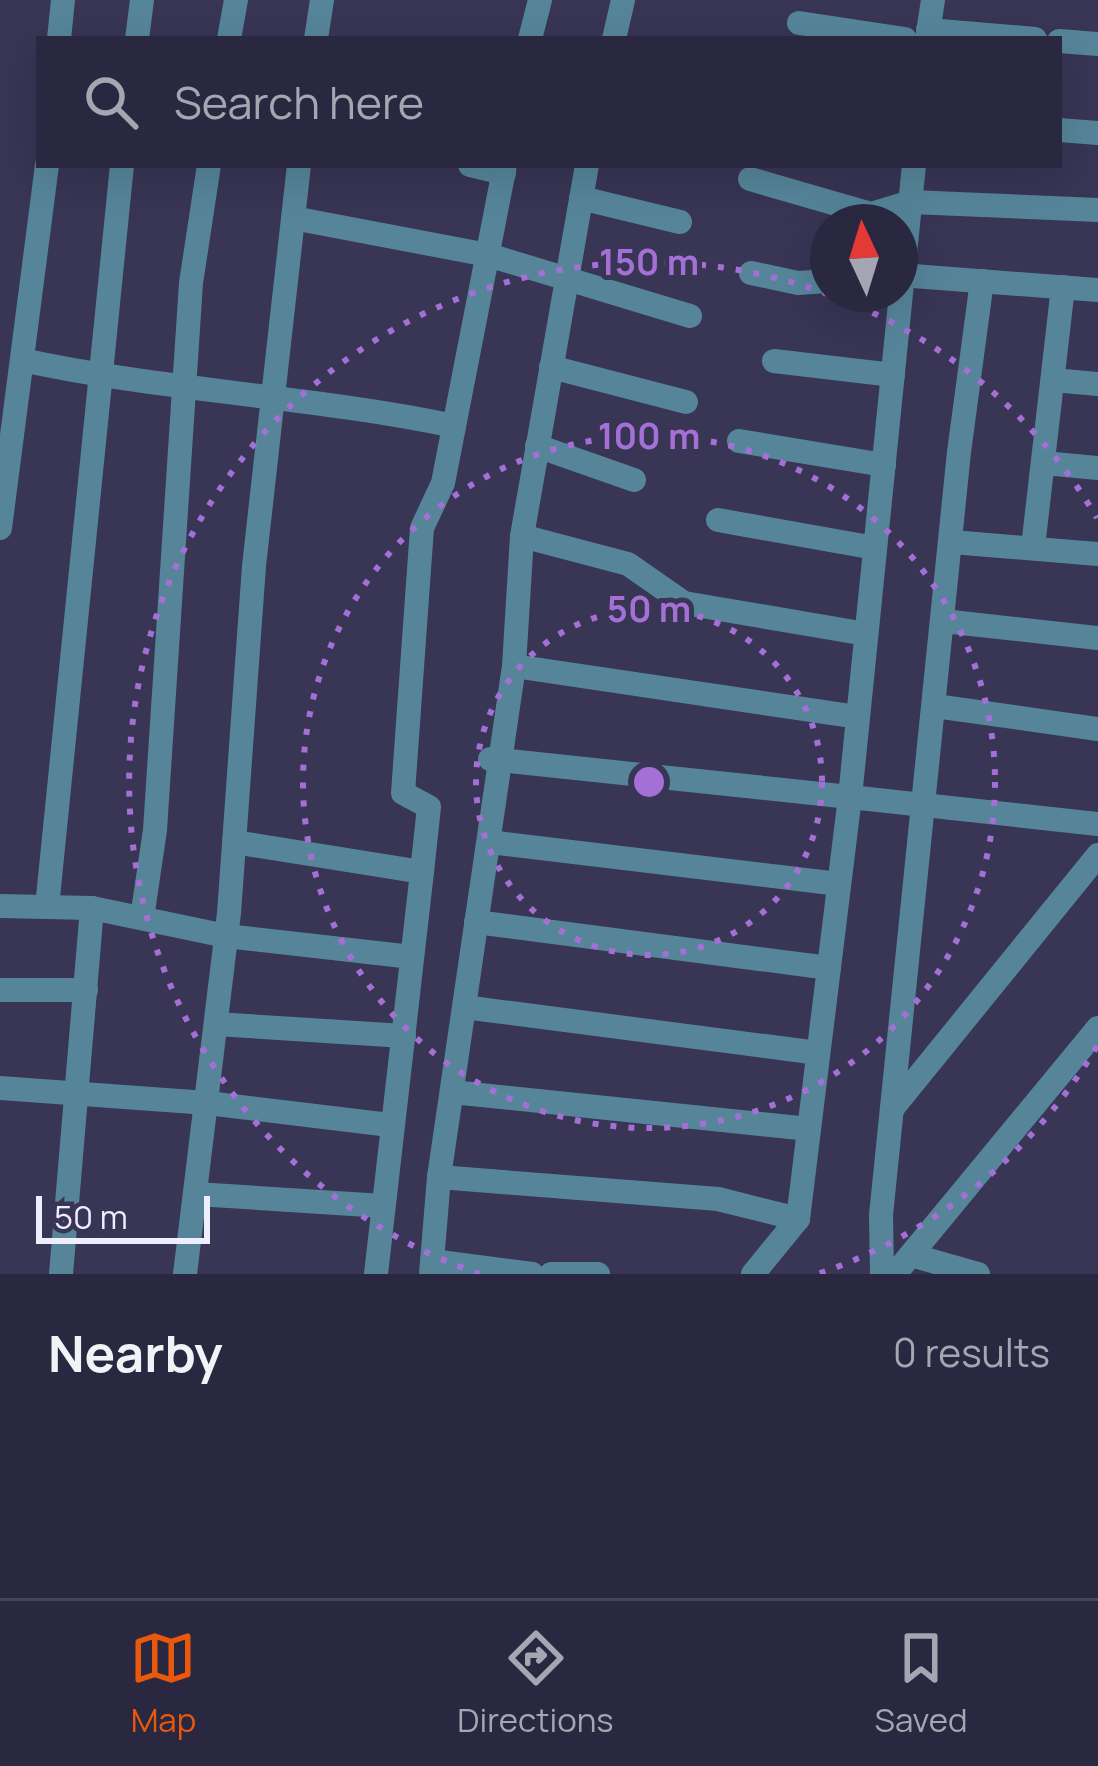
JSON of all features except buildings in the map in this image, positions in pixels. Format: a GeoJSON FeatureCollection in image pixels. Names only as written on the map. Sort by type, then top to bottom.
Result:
{"type":"FeatureCollection","features":[{"type":"Feature","properties":{"kind":"street"},"geometry":{"type":"LineString","coordinates":[[59,36],[63,0]]}},
{"type":"Feature","properties":{"kind":"street"},"geometry":{"type":"LineString","coordinates":[[137,36],[142,0]]}},
{"type":"Feature","properties":{"kind":"street"},"geometry":{"type":"LineString","coordinates":[[230,36],[236,0]]}},
{"type":"Feature","properties":{"kind":"street"},"geometry":{"type":"LineString","coordinates":[[316,36],[322,0]]}},
{"type":"Feature","properties":{"kind":"street"},"geometry":{"type":"LineString","coordinates":[[531,36],[540,0]]}},
{"type":"Feature","properties":{"kind":"street"},"geometry":{"type":"LineString","coordinates":[[615,36],[622,0]]}},
{"type":"Feature","properties":{"kind":"street"},"geometry":{"type":"LineString","coordinates":[[799,23],[920,36],[932,0]]}},
{"type":"Feature","properties":{"kind":"street"},"geometry":{"type":"LineString","coordinates":[[1062,41],[1098,44]]}},
{"type":"Feature","properties":{"kind":"street"},"geometry":{"type":"LineString","coordinates":[[1062,130],[1098,133]]}},
{"type":"Feature","properties":{"kind":"street"},"geometry":{"type":"LineString","coordinates":[[0,528],[47,168]]}},
{"type":"Feature","properties":{"kind":"street"},"geometry":{"type":"LineString","coordinates":[[47,907],[122,168]]}},
{"type":"Feature","properties":{"kind":"street"},"geometry":{"type":"LineString","coordinates":[[142,918],[154,830],[191,283],[209,168]]}},
{"type":"Feature","properties":{"kind":"street"},"geometry":{"type":"LineString","coordinates":[[185,1274],[226,936],[254,566],[299,168]]}},
{"type":"Feature","properties":{"kind":"street"},"geometry":{"type":"LineString","coordinates":[[532,1274],[432,1268],[439,1177],[488,842],[495,760],[514,666],[522,536],[586,168]]}},
{"type":"Feature","properties":{"kind":"street"},"geometry":{"type":"LineString","coordinates":[[911,202],[914,168]]}},
{"type":"Feature","properties":{"kind":"street"},"geometry":{"type":"LineString","coordinates":[[376,1274],[429,807],[403,793],[422,528],[443,483],[505,169]]}},
{"type":"Feature","properties":{"kind":"street"},"geometry":{"type":"LineString","coordinates":[[750,179],[871,214],[911,202],[1098,210]]}},
{"type":"Feature","properties":{"kind":"street"},"geometry":{"type":"LineString","coordinates":[[580,199],[680,221]]}},
{"type":"Feature","properties":{"kind":"street"},"geometry":{"type":"LineString","coordinates":[[293,218],[488,255],[691,316]]}},
{"type":"Feature","properties":{"kind":"street"},"geometry":{"type":"LineString","coordinates":[[751,273],[810,282]]}},
{"type":"Feature","properties":{"kind":"street"},"geometry":{"type":"LineString","coordinates":[[918,276],[1098,290]]}},
{"type":"Feature","properties":{"kind":"street"},"geometry":{"type":"LineString","coordinates":[[883,1274],[881,1215],[982,281]]}},
{"type":"Feature","properties":{"kind":"street"},"geometry":{"type":"LineString","coordinates":[[1033,548],[1063,287]]}},
{"type":"Feature","properties":{"kind":"street"},"geometry":{"type":"LineString","coordinates":[[753,1274],[798,1219],[850,797],[899,312]]}},
{"type":"Feature","properties":{"kind":"street"},"geometry":{"type":"LineString","coordinates":[[22,360],[102,378],[273,394],[454,426]]}},
{"type":"Feature","properties":{"kind":"street"},"geometry":{"type":"LineString","coordinates":[[774,361],[893,375]]}},
{"type":"Feature","properties":{"kind":"street"},"geometry":{"type":"LineString","coordinates":[[550,368],[686,402]]}},
{"type":"Feature","properties":{"kind":"street"},"geometry":{"type":"LineString","coordinates":[[1053,380],[1098,384]]}},
{"type":"Feature","properties":{"kind":"street"},"geometry":{"type":"LineString","coordinates":[[739,441],[884,465]]}},
{"type":"Feature","properties":{"kind":"street"},"geometry":{"type":"LineString","coordinates":[[537,446],[634,480]]}},
{"type":"Feature","properties":{"kind":"street"},"geometry":{"type":"LineString","coordinates":[[1044,463],[1098,468]]}},
{"type":"Feature","properties":{"kind":"street"},"geometry":{"type":"LineString","coordinates":[[718,520],[875,548]]}},
{"type":"Feature","properties":{"kind":"street"},"geometry":{"type":"LineString","coordinates":[[522,536],[628,564],[684,603],[866,634]]}},
{"type":"Feature","properties":{"kind":"street"},"geometry":{"type":"LineString","coordinates":[[952,542],[1098,554]]}},
{"type":"Feature","properties":{"kind":"street"},"geometry":{"type":"LineString","coordinates":[[943,621],[1098,638]]}},
{"type":"Feature","properties":{"kind":"street"},"geometry":{"type":"LineString","coordinates":[[514,666],[858,717]]}},
{"type":"Feature","properties":{"kind":"street"},"geometry":{"type":"LineString","coordinates":[[934,706],[1098,729]]}},
{"type":"Feature","properties":{"kind":"street"},"geometry":{"type":"LineString","coordinates":[[495,760],[1098,824]]}},
{"type":"Feature","properties":{"kind":"street"},"geometry":{"type":"LineString","coordinates":[[234,842],[422,872]]}},
{"type":"Feature","properties":{"kind":"street"},"geometry":{"type":"LineString","coordinates":[[488,842],[839,884]]}},
{"type":"Feature","properties":{"kind":"street"},"geometry":{"type":"LineString","coordinates":[[892,1109],[1098,855]]}},
{"type":"Feature","properties":{"kind":"street"},"geometry":{"type":"LineString","coordinates":[[0,906],[92,908],[226,936],[412,957]]}},
{"type":"Feature","properties":{"kind":"street"},"geometry":{"type":"LineString","coordinates":[[62,1274],[92,908]]}},
{"type":"Feature","properties":{"kind":"street"},"geometry":{"type":"LineString","coordinates":[[476,922],[829,968]]}},
{"type":"Feature","properties":{"kind":"street"},"geometry":{"type":"LineString","coordinates":[[0,989],[86,990]]}},
{"type":"Feature","properties":{"kind":"street"},"geometry":{"type":"LineString","coordinates":[[464,1007],[818,1053]]}},
{"type":"Feature","properties":{"kind":"street"},"geometry":{"type":"LineString","coordinates":[[216,1024],[404,1036]]}},
{"type":"Feature","properties":{"kind":"street"},"geometry":{"type":"LineString","coordinates":[[903,1265],[1098,1028]]}},
{"type":"Feature","properties":{"kind":"street"},"geometry":{"type":"LineString","coordinates":[[0,1088],[207,1103],[390,1125]]}},
{"type":"Feature","properties":{"kind":"street"},"geometry":{"type":"LineString","coordinates":[[452,1092],[809,1129]]}},
{"type":"Feature","properties":{"kind":"street"},"geometry":{"type":"LineString","coordinates":[[439,1177],[718,1199],[798,1219]]}},
{"type":"Feature","properties":{"kind":"street"},"geometry":{"type":"LineString","coordinates":[[196,1194],[383,1206]]}},
{"type":"Feature","properties":{"kind":"street"},"geometry":{"type":"LineString","coordinates":[[903,1265],[978,1274]]}},
{"type":"Feature","properties":{"kind":"street"},"geometry":{"type":"LineString","coordinates":[[550,1274],[598,1274]]}}]}
